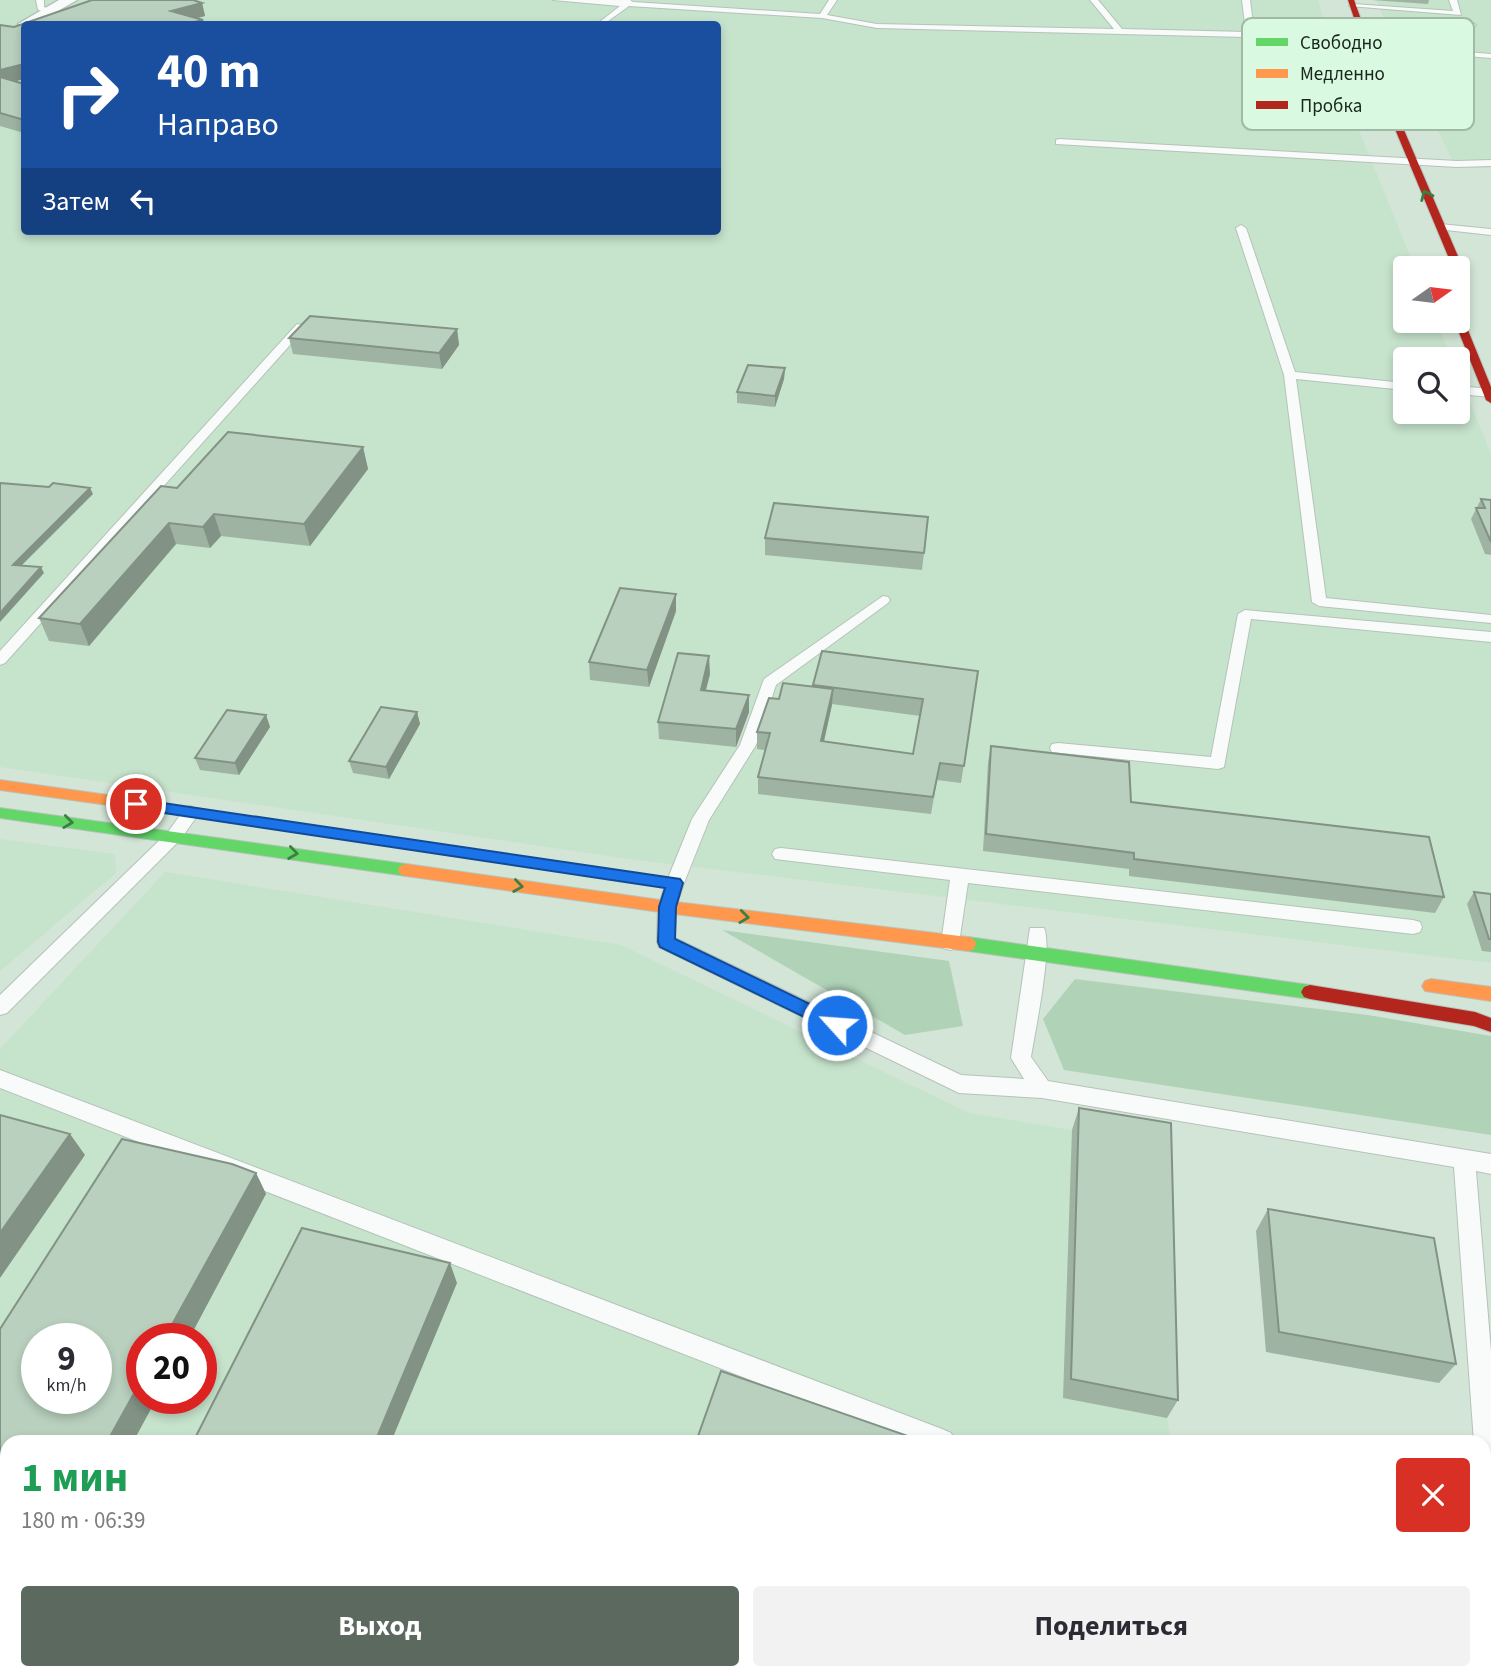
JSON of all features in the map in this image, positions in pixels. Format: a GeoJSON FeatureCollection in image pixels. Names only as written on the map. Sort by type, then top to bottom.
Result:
{"type":"FeatureCollection","features":[{"type":"Feature","properties":{"kind":"main road"},"geometry":{"type":"LineString","coordinates":[[1337,0],[1341,18]]}},
{"type":"Feature","properties":{"kind":"main road"},"geometry":{"type":"LineString","coordinates":[[1399,130],[1452,256]]}},
{"type":"Feature","properties":{"kind":"main road"},"geometry":{"type":"LineString","coordinates":[[1390,152],[1402,182]]}},
{"type":"Feature","properties":{"kind":"main road"},"geometry":{"type":"LineString","coordinates":[[1464,333],[1490,395]]}},
{"type":"Feature","properties":{"kind":"main road"},"geometry":{"type":"LineString","coordinates":[[0,785],[184,811]]}},
{"type":"Feature","properties":{"kind":"main road"},"geometry":{"type":"LineString","coordinates":[[0,813],[667,907],[950,943],[1037,938],[1475,1019],[1491,1025]]}},
{"type":"Feature","properties":{"kind":"main road"},"geometry":{"type":"LineString","coordinates":[[1412,983],[1491,994]]}},
{"type":"Feature","properties":{"kind":"street"},"geometry":{"type":"LineString","coordinates":[[29,21],[45,5],[70,0]]}},
{"type":"Feature","properties":{"kind":"street"},"geometry":{"type":"LineString","coordinates":[[7,34],[21,27]]}},
{"type":"Feature","properties":{"kind":"lane"},"geometry":{"type":"LineString","coordinates":[[557,0],[630,2],[822,16],[877,26],[1242,36]]}},
{"type":"Feature","properties":{"kind":"lane"},"geometry":{"type":"LineString","coordinates":[[822,16],[833,0]]}},
{"type":"Feature","properties":{"kind":"lane"},"geometry":{"type":"LineString","coordinates":[[1094,0],[1121,33]]}},
{"type":"Feature","properties":{"kind":"lane"},"geometry":{"type":"LineString","coordinates":[[1247,0],[1248,18]]}},
{"type":"Feature","properties":{"kind":"lane"},"geometry":{"type":"LineString","coordinates":[[1357,10],[1458,13],[1453,0]]}},
{"type":"Feature","properties":{"kind":"lane"},"geometry":{"type":"LineString","coordinates":[[604,21],[630,2]]}},
{"type":"Feature","properties":{"kind":"lane"},"geometry":{"type":"LineString","coordinates":[[1059,142],[1390,152],[1411,160],[1491,163]]}},
{"type":"Feature","properties":{"kind":"lane"},"geometry":{"type":"LineString","coordinates":[[1440,227],[1491,232]]}},
{"type":"Feature","properties":{"kind":"lane"},"geometry":{"type":"LineString","coordinates":[[1241,228],[1290,376],[1319,602],[1491,620]]}},
{"type":"Feature","properties":{"kind":"lane"},"geometry":{"type":"LineString","coordinates":[[0,660],[301,326]]}},
{"type":"Feature","properties":{"kind":"lane"},"geometry":{"type":"LineString","coordinates":[[1290,376],[1393,385]]}},
{"type":"Feature","properties":{"kind":"lane"},"geometry":{"type":"LineString","coordinates":[[1470,392],[1490,395]]}},
{"type":"Feature","properties":{"kind":"lane"},"geometry":{"type":"LineString","coordinates":[[883,600],[769,683],[748,746],[701,819],[674,883],[667,907],[666,942],[959,1084],[1042,1089],[1491,1164]]}},
{"type":"Feature","properties":{"kind":"lane"},"geometry":{"type":"LineString","coordinates":[[1058,748],[1218,763],[1245,614],[1491,637]]}},
{"type":"Feature","properties":{"kind":"lane"},"geometry":{"type":"LineString","coordinates":[[0,1007],[174,836],[184,811]]}},
{"type":"Feature","properties":{"kind":"lane"},"geometry":{"type":"LineString","coordinates":[[781,854],[1413,927]]}},
{"type":"Feature","properties":{"kind":"lane"},"geometry":{"type":"LineString","coordinates":[[950,943],[960,874]]}},
{"type":"Feature","properties":{"kind":"lane"},"geometry":{"type":"LineString","coordinates":[[1037,938],[1021,1058],[1042,1089]]}},
{"type":"Feature","properties":{"kind":"lane"},"geometry":{"type":"LineString","coordinates":[[0,1079],[924,1435]]}},
{"type":"Feature","properties":{"kind":"lane"},"geometry":{"type":"LineString","coordinates":[[1464,1160],[1486,1435]]}},
{"type":"Feature","properties":{"kind":"shaded area"},"geometry":{"type":"Polygon","coordinates":[[[0,0],[1318,0],[1323,18],[1242,18],[1242,130],[1359,130],[1410,256],[1393,256],[1393,333],[1441,333],[1447,347],[1393,347],[1393,424],[1470,424],[1470,402],[1491,454],[1491,963],[629,859],[0,767],[0,0]]]}},
{"type":"Feature","properties":{"kind":"shaded area"},"geometry":{"type":"Polygon","coordinates":[[[1376,0],[1491,0],[1491,168],[1456,167],[1438,130],[1474,130],[1474,18],[1384,18],[1376,0]]]}},
{"type":"Feature","properties":{"kind":"shaded area"},"geometry":{"type":"Polygon","coordinates":[[[0,839],[115,854],[116,873],[0,971],[0,839]]]}},
{"type":"Feature","properties":{"kind":"shaded area"},"geometry":{"type":"Polygon","coordinates":[[[165,872],[621,945],[969,1113],[1162,1145],[1167,1418],[1170,1435],[0,1435],[0,1049],[165,872]]]}},
{"type":"Feature","properties":{"kind":"shaded area"},"geometry":{"type":"Polygon","coordinates":[[[722,930],[949,961],[963,1026],[905,1035],[722,930]]]}},
{"type":"Feature","properties":{"kind":"shaded area"},"geometry":{"type":"Polygon","coordinates":[[[1075,979],[1368,1015],[1491,1036],[1491,1135],[1064,1070],[1043,1019],[1075,979]]]}},
{"type":"Feature","properties":{"kind":"building"},"geometry":{"type":"Polygon","coordinates":[[[92,0],[193,0],[202,3],[171,11],[203,20],[199,21],[31,21],[92,0]]]}},
{"type":"Feature","properties":{"kind":"building"},"geometry":{"type":"Polygon","coordinates":[[[0,25],[14,27],[21,25],[21,65],[0,70],[0,25]]]}},
{"type":"Feature","properties":{"kind":"building"},"geometry":{"type":"Polygon","coordinates":[[[0,77],[21,83],[21,119],[0,113],[0,77]]]}},
{"type":"Feature","properties":{"kind":"building"},"geometry":{"type":"Polygon","coordinates":[[[310,316],[457,329],[439,353],[289,338],[310,316]]]}},
{"type":"Feature","properties":{"kind":"building"},"geometry":{"type":"Polygon","coordinates":[[[748,365],[785,368],[775,396],[737,392],[748,365]]]}},
{"type":"Feature","properties":{"kind":"building"},"geometry":{"type":"Polygon","coordinates":[[[228,432],[363,447],[304,524],[214,514],[203,527],[169,523],[80,624],[39,618],[161,486],[177,488],[228,432]]]}},
{"type":"Feature","properties":{"kind":"building"},"geometry":{"type":"Polygon","coordinates":[[[0,483],[49,487],[53,483],[90,488],[13,565],[41,567],[0,613],[0,483]]]}},
{"type":"Feature","properties":{"kind":"building"},"geometry":{"type":"Polygon","coordinates":[[[1481,499],[1491,500],[1491,542],[1476,508],[1485,508],[1481,499]]]}},
{"type":"Feature","properties":{"kind":"building"},"geometry":{"type":"Polygon","coordinates":[[[774,503],[928,517],[924,553],[765,538],[774,503]]]}},
{"type":"Feature","properties":{"kind":"building"},"geometry":{"type":"Polygon","coordinates":[[[620,588],[676,594],[647,670],[589,662],[620,588]]]}},
{"type":"Feature","properties":{"kind":"building"},"geometry":{"type":"Polygon","coordinates":[[[822,651],[978,671],[964,766],[940,763],[933,797],[758,777],[770,733],[757,732],[769,698],[779,699],[783,683],[833,689],[821,741],[913,754],[923,699],[813,685],[822,651]]]}},
{"type":"Feature","properties":{"kind":"building"},"geometry":{"type":"Polygon","coordinates":[[[678,653],[709,656],[701,690],[749,695],[736,729],[658,722],[678,653]]]}},
{"type":"Feature","properties":{"kind":"building"},"geometry":{"type":"Polygon","coordinates":[[[381,707],[417,712],[386,767],[349,761],[381,707]]]}},
{"type":"Feature","properties":{"kind":"building"},"geometry":{"type":"Polygon","coordinates":[[[227,710],[266,715],[235,763],[195,758],[227,710]]]}},
{"type":"Feature","properties":{"kind":"building"},"geometry":{"type":"Polygon","coordinates":[[[991,746],[1129,762],[1131,802],[1429,837],[1444,897],[1134,859],[1134,853],[986,834],[991,746]]]}},
{"type":"Feature","properties":{"kind":"building"},"geometry":{"type":"Polygon","coordinates":[[[1474,892],[1491,894],[1491,939],[1489,939],[1474,892]]]}},
{"type":"Feature","properties":{"kind":"building"},"geometry":{"type":"Polygon","coordinates":[[[1079,1108],[1171,1123],[1178,1400],[1071,1379],[1079,1108]]]}},
{"type":"Feature","properties":{"kind":"building"},"geometry":{"type":"Polygon","coordinates":[[[0,1115],[70,1134],[0,1233],[0,1115]]]}},
{"type":"Feature","properties":{"kind":"building"},"geometry":{"type":"Polygon","coordinates":[[[122,1139],[232,1164],[256,1173],[173,1323],[126,1323],[126,1408],[111,1435],[0,1435],[0,1329],[122,1139]]]}},
{"type":"Feature","properties":{"kind":"building"},"geometry":{"type":"Polygon","coordinates":[[[1268,1209],[1434,1238],[1456,1364],[1279,1332],[1268,1209]]]}},
{"type":"Feature","properties":{"kind":"building"},"geometry":{"type":"Polygon","coordinates":[[[302,1228],[450,1263],[378,1435],[197,1435],[207,1414],[217,1414],[217,1395],[302,1228]]]}},
{"type":"Feature","properties":{"kind":"building"},"geometry":{"type":"Polygon","coordinates":[[[721,1371],[905,1435],[698,1435],[721,1371]]]}},
{"type":"Feature","properties":{"kind":"traffic: fast"},"geometry":{"type":"LineString","coordinates":[[0,813],[406,870]]}},
{"type":"Feature","properties":{"kind":"traffic: fast"},"geometry":{"type":"LineString","coordinates":[[968,944],[1310,992]]}},
{"type":"Feature","properties":{"kind":"traffic: slow"},"geometry":{"type":"LineString","coordinates":[[0,785],[144,805]]}},
{"type":"Feature","properties":{"kind":"traffic: slow"},"geometry":{"type":"LineString","coordinates":[[406,870],[667,907],[968,944]]}},
{"type":"Feature","properties":{"kind":"traffic: slow"},"geometry":{"type":"LineString","coordinates":[[1431,986],[1491,994]]}},
{"type":"Feature","properties":{"kind":"traffic: jam"},"geometry":{"type":"LineString","coordinates":[[1351,0],[1357,18]]}},
{"type":"Feature","properties":{"kind":"traffic: jam"},"geometry":{"type":"LineString","coordinates":[[1400,130],[1453,256]]}},
{"type":"Feature","properties":{"kind":"traffic: jam"},"geometry":{"type":"LineString","coordinates":[[1464,333],[1491,400]]}},
{"type":"Feature","properties":{"kind":"traffic: jam"},"geometry":{"type":"LineString","coordinates":[[1310,992],[1475,1019],[1491,1025]]}},
{"type":"Feature","properties":{"kind":"route"},"geometry":{"type":"LineString","coordinates":[[136,804],[675,883],[667,907],[666,942],[837,1025]]}}]}
